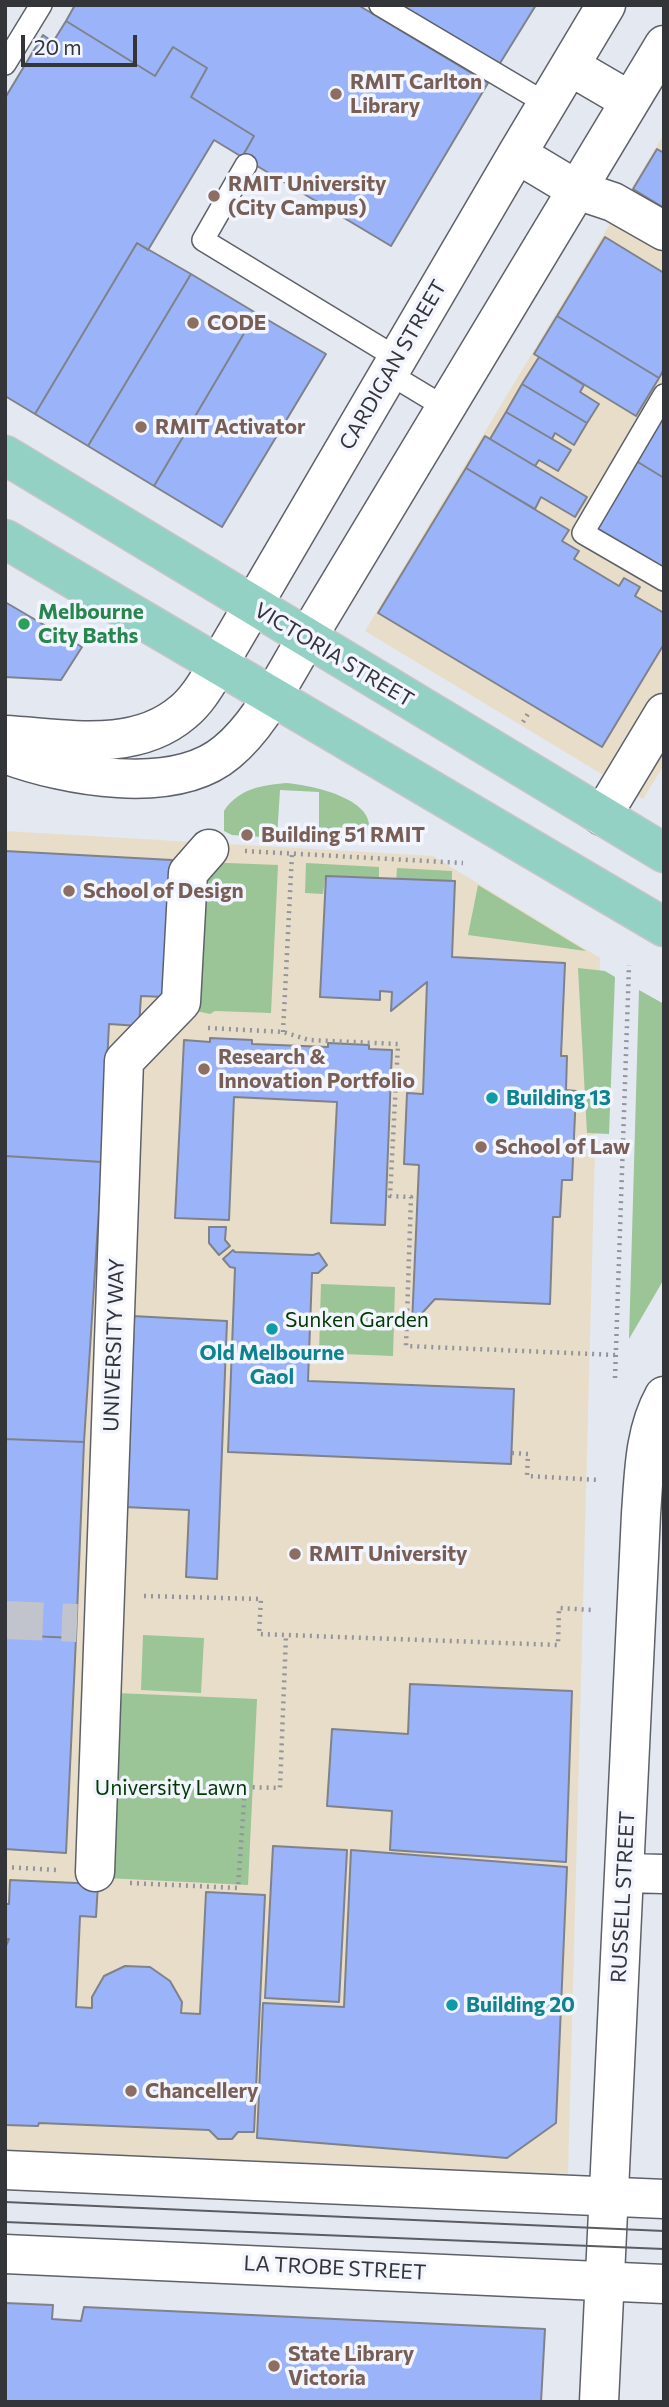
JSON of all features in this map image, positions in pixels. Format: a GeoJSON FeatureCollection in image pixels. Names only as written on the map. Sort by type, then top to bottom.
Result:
{"type":"FeatureCollection","features":[{"type":"Feature","properties":{"kind":"main road","name":"VICTORIA STREET"},"geometry":{"type":"LineString","coordinates":[[5,455],[664,853]]}},
{"type":"Feature","properties":{"kind":"main road"},"geometry":{"type":"LineString","coordinates":[[5,539],[664,928]]}},
{"type":"Feature","properties":{"kind":"street","name":"CARDIGAN STREET"},"geometry":{"type":"LineString","coordinates":[[5,735],[111,740],[153,732],[186,710],[218,665],[606,5]]}},
{"type":"Feature","properties":{"kind":"street"},"geometry":{"type":"LineString","coordinates":[[5,754],[72,774],[111,778],[161,777],[213,762],[226,753],[247,731],[307,638],[664,45]]}},
{"type":"Feature","properties":{"kind":"street"},"geometry":{"type":"LineString","coordinates":[[570,66],[630,101]]}},
{"type":"Feature","properties":{"kind":"street"},"geometry":{"type":"LineString","coordinates":[[517,154],[577,190],[613,202],[664,232]]}},
{"type":"Feature","properties":{"kind":"street"},"geometry":{"type":"LineString","coordinates":[[602,816],[664,713]]}},
{"type":"Feature","properties":{"kind":"street","name":"UNIVERSITY WAY"},"geometry":{"type":"LineString","coordinates":[[95,1872],[90,1624],[124,1061],[181,1002],[188,873],[209,849]]}},
{"type":"Feature","properties":{"kind":"street","name":"RUSSELL STREET"},"geometry":{"type":"LineString","coordinates":[[599,2402],[624,1872],[652,1515],[646,1451],[657,1408],[664,1396]]}},
{"type":"Feature","properties":{"kind":"street"},"geometry":{"type":"LineString","coordinates":[[624,1872],[664,1874]]}},
{"type":"Feature","properties":{"kind":"street"},"geometry":{"type":"LineString","coordinates":[[5,2170],[664,2199]]}},
{"type":"Feature","properties":{"kind":"street","name":"LA TROBE STREET"},"geometry":{"type":"LineString","coordinates":[[5,2253],[664,2284]]}},
{"type":"Feature","properties":{"kind":"lane"},"geometry":{"type":"LineString","coordinates":[[5,64],[41,5]]}},
{"type":"Feature","properties":{"kind":"lane"},"geometry":{"type":"LineString","coordinates":[[380,5],[547,104]]}},
{"type":"Feature","properties":{"kind":"lane"},"geometry":{"type":"LineString","coordinates":[[246,165],[203,240],[393,366],[446,408]]}},
{"type":"Feature","properties":{"kind":"lane"},"geometry":{"type":"LineString","coordinates":[[664,395],[583,533],[664,580]]}},
{"type":"Feature","properties":{"kind":"path"},"geometry":{"type":"LineString","coordinates":[[523,722],[529,712]]}},
{"type":"Feature","properties":{"kind":"path"},"geometry":{"type":"LineString","coordinates":[[209,849],[463,863]]}},
{"type":"Feature","properties":{"kind":"path"},"geometry":{"type":"LineString","coordinates":[[283,1032],[292,854]]}},
{"type":"Feature","properties":{"kind":"path"},"geometry":{"type":"LineString","coordinates":[[615,1378],[629,965]]}},
{"type":"Feature","properties":{"kind":"path"},"geometry":{"type":"LineString","coordinates":[[210,1028],[283,1032],[309,1040],[398,1044],[390,1196],[411,1197],[406,1346],[616,1354]]}},
{"type":"Feature","properties":{"kind":"path"},"geometry":{"type":"LineString","coordinates":[[512,1453],[528,1454],[527,1476],[599,1480]]}},
{"type":"Feature","properties":{"kind":"path"},"geometry":{"type":"LineString","coordinates":[[142,1596],[261,1599],[260,1634],[558,1645],[559,1608],[592,1610]]}},
{"type":"Feature","properties":{"kind":"path"},"geometry":{"type":"LineString","coordinates":[[5,1867],[95,1872],[113,1882],[238,1888],[245,1787],[280,1788],[286,1635]]}},
{"type":"Feature","properties":{"kind":"shaded area"},"geometry":{"type":"Polygon","coordinates":[[[664,134],[664,765],[643,799],[365,631],[664,134]]]}},
{"type":"Feature","properties":{"kind":"shaded area","name":"RMIT University"},"geometry":{"type":"Polygon","coordinates":[[[5,831],[433,856],[600,958],[568,2174],[5,2150],[5,831]]]}},
{"type":"Feature","properties":{"kind":"green space"},"geometry":{"type":"Polygon","coordinates":[[[286,783],[329,792],[358,806],[366,816],[369,828],[364,842],[319,839],[319,792],[280,790],[277,838],[232,835],[224,831],[224,811],[236,798],[260,787],[286,783]]]}},
{"type":"Feature","properties":{"kind":"green space"},"geometry":{"type":"Polygon","coordinates":[[[202,862],[278,865],[271,1013],[215,1011],[210,1014],[196,1011],[202,862]]]}},
{"type":"Feature","properties":{"kind":"green space"},"geometry":{"type":"Polygon","coordinates":[[[306,863],[379,867],[379,882],[325,879],[323,894],[305,893],[306,863]]]}},
{"type":"Feature","properties":{"kind":"green space"},"geometry":{"type":"Polygon","coordinates":[[[397,868],[452,871],[452,886],[396,883],[397,868]]]}},
{"type":"Feature","properties":{"kind":"green space"},"geometry":{"type":"Polygon","coordinates":[[[478,885],[586,951],[468,935],[478,885]]]}},
{"type":"Feature","properties":{"kind":"green space"},"geometry":{"type":"Polygon","coordinates":[[[578,968],[605,971],[615,977],[609,1134],[587,1133],[578,968]]]}},
{"type":"Feature","properties":{"kind":"green space"},"geometry":{"type":"Polygon","coordinates":[[[639,990],[664,1004],[664,1279],[629,1339],[639,990]]]}},
{"type":"Feature","properties":{"kind":"green space","name":"Sunken Garden"},"geometry":{"type":"Polygon","coordinates":[[[321,1284],[395,1287],[393,1356],[319,1353],[321,1284]]]}},
{"type":"Feature","properties":{"kind":"green space"},"geometry":{"type":"Polygon","coordinates":[[[143,1635],[204,1638],[201,1693],[141,1690],[143,1635]]]}},
{"type":"Feature","properties":{"kind":"green space","name":"University Lawn"},"geometry":{"type":"Polygon","coordinates":[[[93,1692],[257,1699],[248,1885],[86,1877],[93,1692]]]}},
{"type":"Feature","properties":{"kind":"building"},"geometry":{"type":"Polygon","coordinates":[[[75,5],[358,5],[488,83],[391,246],[242,157],[254,136],[191,97],[207,68],[173,47],[155,76],[66,21],[75,5]]]}},
{"type":"Feature","properties":{"kind":"building"},"geometry":{"type":"Polygon","coordinates":[[[392,5],[536,5],[497,68],[392,5]]]}},
{"type":"Feature","properties":{"kind":"building"},"geometry":{"type":"Polygon","coordinates":[[[66,21],[155,76],[173,47],[207,68],[191,97],[254,136],[242,157],[214,140],[148,250],[137,243],[35,414],[5,396],[5,98],[43,35],[53,42],[66,21]]]}},
{"type":"Feature","properties":{"kind":"building"},"geometry":{"type":"Polygon","coordinates":[[[657,149],[664,153],[664,208],[633,189],[657,149]]]}},
{"type":"Feature","properties":{"kind":"building"},"geometry":{"type":"Polygon","coordinates":[[[605,237],[664,273],[664,369],[659,378],[557,316],[605,237]]]}},
{"type":"Feature","properties":{"kind":"building"},"geometry":{"type":"Polygon","coordinates":[[[137,243],[191,274],[88,446],[35,414],[137,243]]]}},
{"type":"Feature","properties":{"kind":"building"},"geometry":{"type":"Polygon","coordinates":[[[191,274],[256,313],[154,486],[88,446],[191,274]]]}},
{"type":"Feature","properties":{"kind":"building"},"geometry":{"type":"Polygon","coordinates":[[[256,313],[326,354],[222,527],[154,486],[256,313]]]}},
{"type":"Feature","properties":{"kind":"building"},"geometry":{"type":"Polygon","coordinates":[[[557,316],[659,378],[636,416],[534,354],[557,316]]]}},
{"type":"Feature","properties":{"kind":"building"},"geometry":{"type":"Polygon","coordinates":[[[539,357],[584,385],[580,392],[599,404],[587,423],[522,384],[539,357]]]}},
{"type":"Feature","properties":{"kind":"building"},"geometry":{"type":"Polygon","coordinates":[[[522,384],[587,423],[574,445],[555,433],[552,439],[506,412],[522,384]]]}},
{"type":"Feature","properties":{"kind":"building"},"geometry":{"type":"Polygon","coordinates":[[[664,409],[664,478],[633,459],[664,409]]]}},
{"type":"Feature","properties":{"kind":"building"},"geometry":{"type":"Polygon","coordinates":[[[506,412],[571,450],[558,471],[539,460],[535,466],[490,439],[506,412]]]}},
{"type":"Feature","properties":{"kind":"building"},"geometry":{"type":"Polygon","coordinates":[[[485,436],[587,497],[575,517],[541,497],[535,509],[466,468],[485,436]]]}},
{"type":"Feature","properties":{"kind":"building"},"geometry":{"type":"Polygon","coordinates":[[[633,459],[664,478],[664,569],[593,527],[633,459]]]}},
{"type":"Feature","properties":{"kind":"building"},"geometry":{"type":"Polygon","coordinates":[[[466,468],[569,530],[562,541],[579,551],[574,559],[619,586],[624,578],[640,587],[635,596],[664,613],[664,644],[602,747],[378,613],[466,468]]]}},
{"type":"Feature","properties":{"kind":"building","name":"Melbourne City Baths"},"geometry":{"type":"Polygon","coordinates":[[[5,602],[82,647],[61,680],[5,677],[5,602]]]}},
{"type":"Feature","properties":{"kind":"building"},"geometry":{"type":"Polygon","coordinates":[[[5,851],[172,860],[165,997],[141,996],[139,1026],[109,1024],[102,1162],[5,1156],[5,851]]]}},
{"type":"Feature","properties":{"kind":"building","name":"Building 13"},"geometry":{"type":"Polygon","coordinates":[[[326,876],[455,881],[452,957],[565,963],[561,1056],[567,1056],[566,1090],[576,1091],[575,1115],[572,1180],[562,1180],[560,1217],[553,1217],[550,1304],[435,1299],[412,1324],[419,1165],[404,1164],[407,1093],[423,1094],[427,982],[391,1011],[392,992],[380,991],[380,1000],[320,997],[326,876]]]}},
{"type":"Feature","properties":{"kind":"building"},"geometry":{"type":"Polygon","coordinates":[[[210,1038],[252,1040],[252,1044],[328,1047],[328,1043],[369,1045],[369,1049],[392,1050],[385,1225],[331,1223],[337,1102],[234,1097],[229,1220],[175,1218],[184,1040],[210,1042],[210,1038]]]}},
{"type":"Feature","properties":{"kind":"building"},"geometry":{"type":"Polygon","coordinates":[[[5,1156],[102,1162],[84,1442],[5,1439],[5,1156]]]}},
{"type":"Feature","properties":{"kind":"building"},"geometry":{"type":"Polygon","coordinates":[[[209,1227],[226,1227],[225,1240],[230,1246],[219,1255],[209,1243],[209,1227]]]}},
{"type":"Feature","properties":{"kind":"building","name":"Old Melbourne Gaol"},"geometry":{"type":"Polygon","coordinates":[[[233,1250],[313,1255],[319,1253],[327,1265],[318,1273],[312,1273],[308,1381],[514,1389],[511,1464],[228,1452],[235,1268],[230,1267],[223,1259],[233,1250]]]}},
{"type":"Feature","properties":{"kind":"building"},"geometry":{"type":"Polygon","coordinates":[[[132,1316],[227,1321],[217,1579],[186,1577],[189,1510],[124,1507],[132,1316]]]}},
{"type":"Feature","properties":{"kind":"building"},"geometry":{"type":"Polygon","coordinates":[[[5,1439],[84,1442],[76,1638],[5,1635],[5,1439]]]}},
{"type":"Feature","properties":{"kind":"building"},"geometry":{"type":"Polygon","coordinates":[[[5,1635],[76,1638],[66,1853],[5,1849],[5,1635]]]}},
{"type":"Feature","properties":{"kind":"building"},"geometry":{"type":"Polygon","coordinates":[[[410,1684],[572,1691],[566,1862],[390,1850],[392,1811],[327,1806],[332,1729],[408,1734],[410,1684]]]}},
{"type":"Feature","properties":{"kind":"building"},"geometry":{"type":"Polygon","coordinates":[[[273,1846],[347,1850],[339,2002],[265,1998],[273,1846]]]}},
{"type":"Feature","properties":{"kind":"building","name":"Building 20"},"geometry":{"type":"Polygon","coordinates":[[[351,1850],[567,1867],[556,2123],[507,2158],[257,2138],[263,2003],[344,2007],[351,1850]]]}},
{"type":"Feature","properties":{"kind":"building"},"geometry":{"type":"Polygon","coordinates":[[[10,1880],[98,1884],[96,1917],[80,1916],[76,2007],[92,2008],[92,1997],[104,1976],[125,1966],[150,1967],[170,1981],[182,2002],[181,2013],[200,2014],[206,1892],[265,1895],[254,2132],[238,2132],[232,2139],[218,2139],[209,2130],[39,2123],[38,2126],[5,2125],[5,1948],[9,1939],[5,1939],[5,1904],[9,1904],[10,1880]]]}},
{"type":"Feature","properties":{"kind":"building","name":"State Library Victoria"},"geometry":{"type":"Polygon","coordinates":[[[5,2303],[53,2305],[52,2319],[81,2321],[84,2307],[545,2329],[541,2402],[5,2402],[5,2303]]]}},
{"type":"Feature","properties":{"kind":"tunnel"},"geometry":{"type":"LineString","coordinates":[[5,1620],[77,1623]]}},
{"type":"Feature","properties":{"kind":"tram line"},"geometry":{"type":"LineString","coordinates":[[5,2202],[664,2231]]}},
{"type":"Feature","properties":{"kind":"tram line"},"geometry":{"type":"LineString","coordinates":[[5,2222],[664,2249]]}},
{"type":"Feature","properties":{"kind":"place","name":"RMIT Carlton Library"},"geometry":{"type":"Point","coordinates":[336,94]}},
{"type":"Feature","properties":{"kind":"place","name":"RMIT University (City Campus)"},"geometry":{"type":"Point","coordinates":[214,196]}},
{"type":"Feature","properties":{"kind":"place","name":"CODE"},"geometry":{"type":"Point","coordinates":[193,323]}},
{"type":"Feature","properties":{"kind":"place","name":"RMIT Activator"},"geometry":{"type":"Point","coordinates":[141,427]}},
{"type":"Feature","properties":{"kind":"place","name":"Melbourne City Baths"},"geometry":{"type":"Point","coordinates":[24,624]}},
{"type":"Feature","properties":{"kind":"place","name":"Building 51 RMIT"},"geometry":{"type":"Point","coordinates":[247,835]}},
{"type":"Feature","properties":{"kind":"place","name":"School of Design"},"geometry":{"type":"Point","coordinates":[69,891]}},
{"type":"Feature","properties":{"kind":"place","name":"Research & Innovation Portfolio"},"geometry":{"type":"Point","coordinates":[204,1069]}},
{"type":"Feature","properties":{"kind":"place","name":"Building 13"},"geometry":{"type":"Point","coordinates":[492,1098]}},
{"type":"Feature","properties":{"kind":"place","name":"School of Law"},"geometry":{"type":"Point","coordinates":[481,1147]}},
{"type":"Feature","properties":{"kind":"place","name":"Old Melbourne Gaol"},"geometry":{"type":"Point","coordinates":[272,1329]}},
{"type":"Feature","properties":{"kind":"place","name":"RMIT University"},"geometry":{"type":"Point","coordinates":[295,1554]}},
{"type":"Feature","properties":{"kind":"place","name":"Building 20"},"geometry":{"type":"Point","coordinates":[452,2005]}},
{"type":"Feature","properties":{"kind":"place","name":"Chancellery"},"geometry":{"type":"Point","coordinates":[131,2091]}},
{"type":"Feature","properties":{"kind":"place","name":"State Library Victoria"},"geometry":{"type":"Point","coordinates":[274,2366]}}]}
